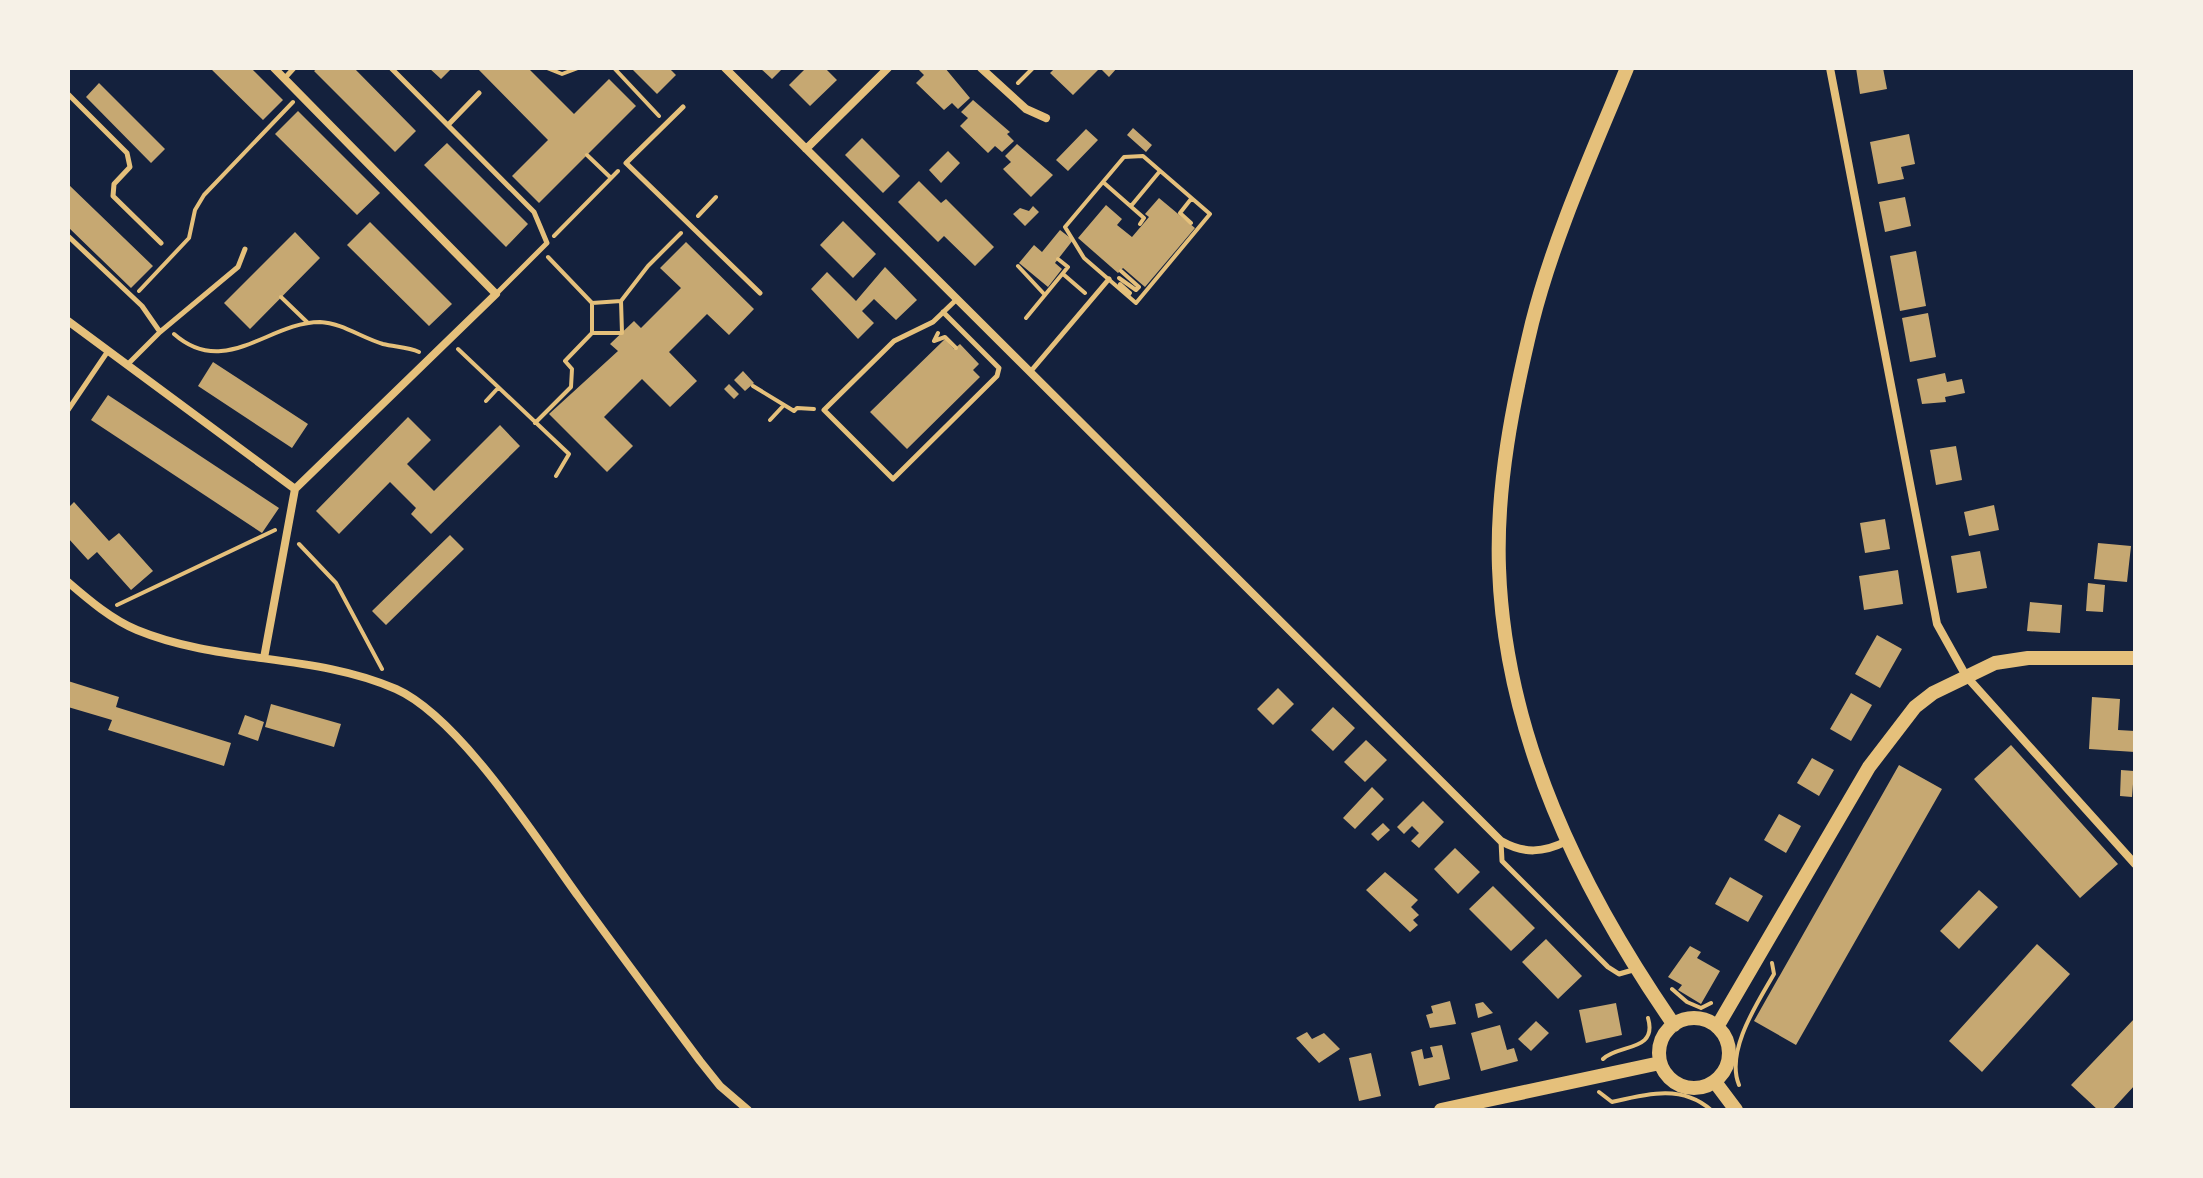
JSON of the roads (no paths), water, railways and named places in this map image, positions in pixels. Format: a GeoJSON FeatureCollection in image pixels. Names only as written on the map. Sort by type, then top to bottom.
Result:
{"type":"FeatureCollection","features":[{"type":"Feature","properties":{"kind":"main road"},"geometry":{"type":"LineString","coordinates":[[1627,68],[1576,192],[1533,320],[1510,428],[1501,497],[1499,567],[1507,655],[1535,764],[1567,841],[1638,968],[1674,1025]]}},
{"type":"Feature","properties":{"kind":"main road"},"geometry":{"type":"LineString","coordinates":[[1717,1027],[1892,732],[1933,693],[1995,663],[2028,658],[2135,658]]}},
{"type":"Feature","properties":{"kind":"main road"},"geometry":{"type":"LineString","coordinates":[[1694,1018],[1717,1027],[1728,1044],[1729,1058],[1725,1071],[1715,1082],[1703,1088],[1677,1084],[1660,1063],[1659,1049],[1664,1036],[1674,1025],[1694,1018]]}},
{"type":"Feature","properties":{"kind":"main road"},"geometry":{"type":"LineString","coordinates":[[1441,1110],[1660,1063]]}},
{"type":"Feature","properties":{"kind":"main road"},"geometry":{"type":"LineString","coordinates":[[1715,1082],[1736,1110]]}},
{"type":"Feature","properties":{"kind":"street"},"geometry":{"type":"LineString","coordinates":[[264,658],[295,489],[496,294],[274,68]]}},
{"type":"Feature","properties":{"kind":"street"},"geometry":{"type":"LineString","coordinates":[[725,68],[1501,841],[1515,849],[1532,852],[1550,849],[1567,841]]}},
{"type":"Feature","properties":{"kind":"street"},"geometry":{"type":"LineString","coordinates":[[806,149],[888,68]]}},
{"type":"Feature","properties":{"kind":"street"},"geometry":{"type":"LineString","coordinates":[[981,68],[1026,109],[1046,118]]}},
{"type":"Feature","properties":{"kind":"street"},"geometry":{"type":"LineString","coordinates":[[1830,68],[1937,624],[1966,676],[2135,864]]}},
{"type":"Feature","properties":{"kind":"street"},"geometry":{"type":"LineString","coordinates":[[68,321],[295,489]]}},
{"type":"Feature","properties":{"kind":"street"},"geometry":{"type":"LineString","coordinates":[[68,582],[104,611],[135,629],[170,641],[359,675],[428,707],[532,831],[700,1061],[748,1110]]}},
{"type":"Feature","properties":{"kind":"lane"},"geometry":{"type":"LineString","coordinates":[[284,79],[294,68]]}},
{"type":"Feature","properties":{"kind":"lane"},"geometry":{"type":"LineString","coordinates":[[391,68],[534,212],[547,243],[496,294]]}},
{"type":"Feature","properties":{"kind":"lane"},"geometry":{"type":"LineString","coordinates":[[448,125],[479,93]]}},
{"type":"Feature","properties":{"kind":"lane"},"geometry":{"type":"LineString","coordinates":[[68,94],[127,153],[130,167],[114,184],[113,196],[161,243]]}},
{"type":"Feature","properties":{"kind":"lane"},"geometry":{"type":"LineString","coordinates":[[683,107],[626,163],[760,293]]}},
{"type":"Feature","properties":{"kind":"lane"},"geometry":{"type":"LineString","coordinates":[[68,236],[133,297],[160,332]]}},
{"type":"Feature","properties":{"kind":"lane"},"geometry":{"type":"LineString","coordinates":[[127,365],[160,332],[238,267],[245,249]]}},
{"type":"Feature","properties":{"kind":"lane"},"geometry":{"type":"LineString","coordinates":[[1031,371],[1109,279]]}},
{"type":"Feature","properties":{"kind":"lane"},"geometry":{"type":"LineString","coordinates":[[943,312],[999,368],[997,376],[893,479],[824,410],[894,341],[933,322],[943,312],[957,299]]}},
{"type":"Feature","properties":{"kind":"lane"},"geometry":{"type":"LineString","coordinates":[[68,410],[108,350]]}},
{"type":"Feature","properties":{"kind":"lane"},"geometry":{"type":"LineString","coordinates":[[1501,841],[1502,861],[1608,967],[1619,974],[1638,968]]}}]}
